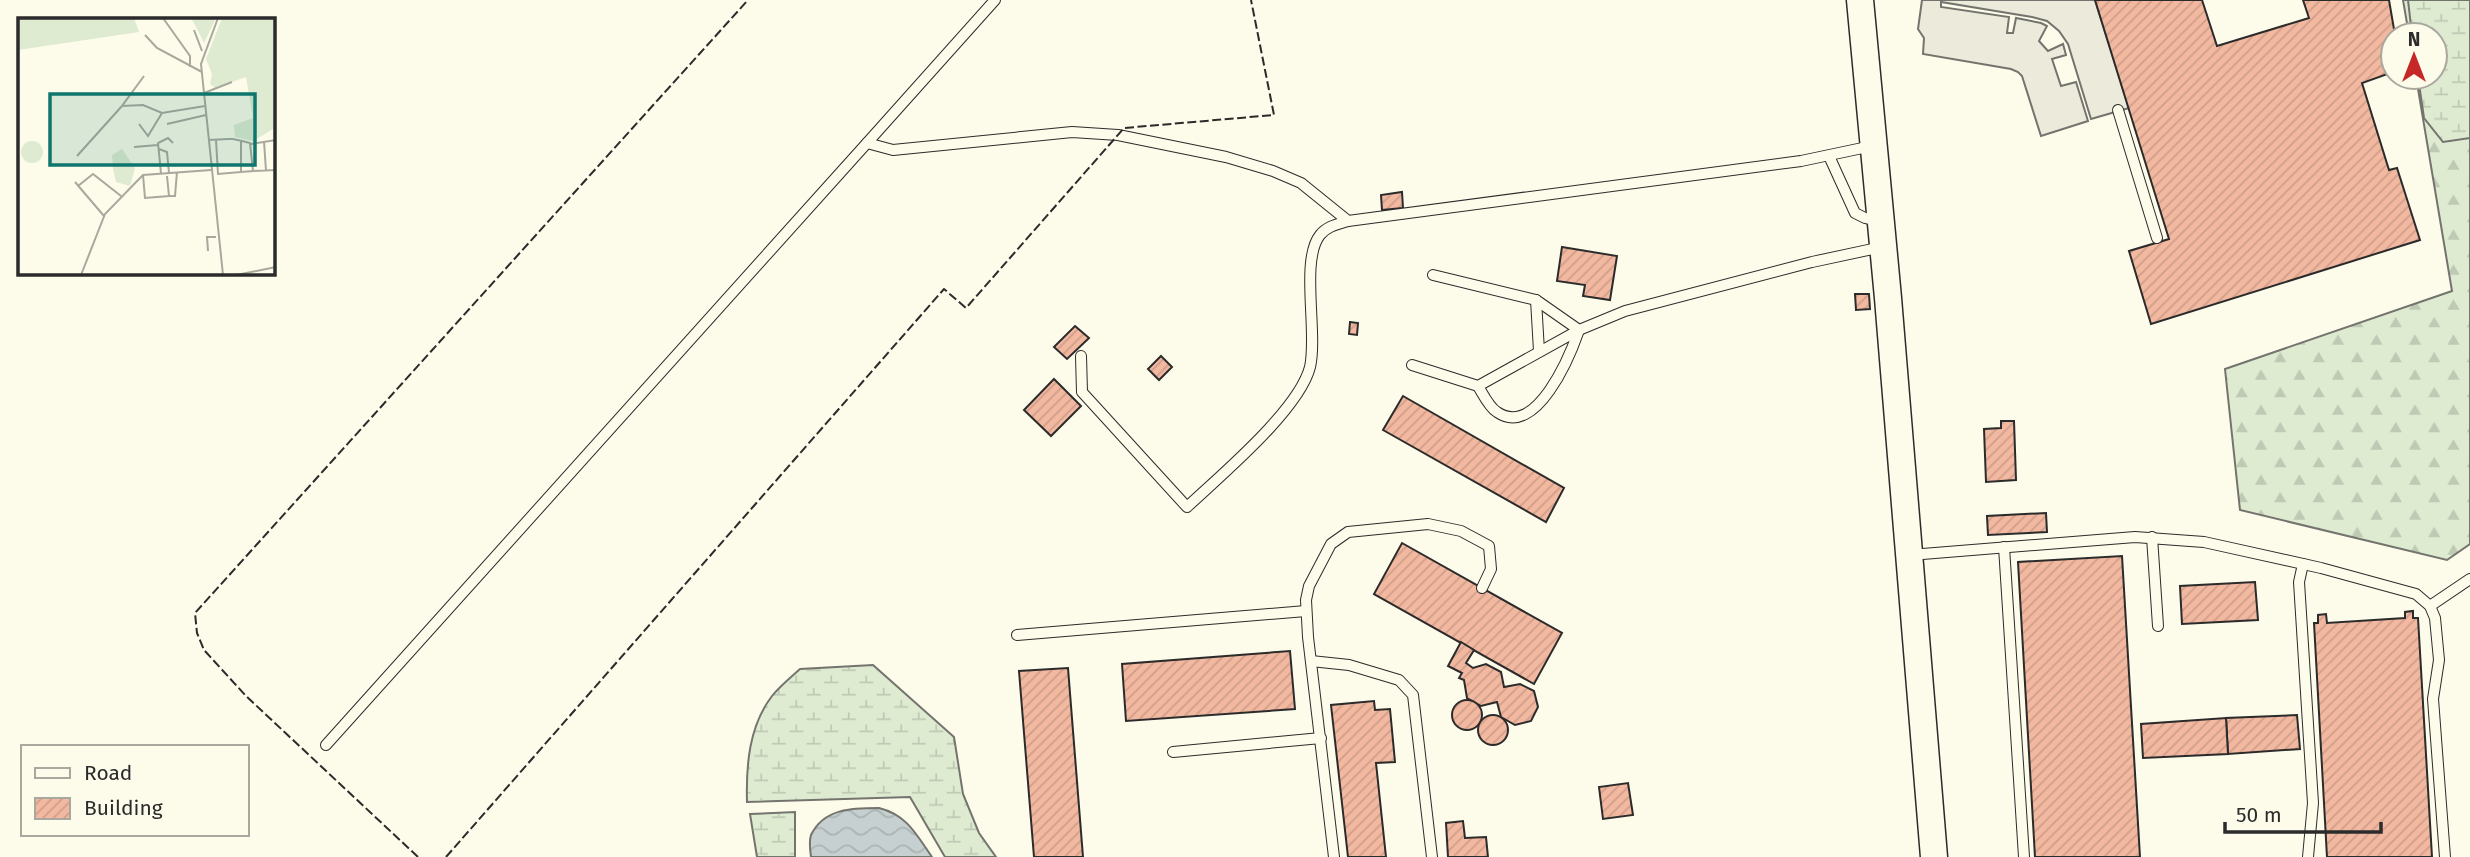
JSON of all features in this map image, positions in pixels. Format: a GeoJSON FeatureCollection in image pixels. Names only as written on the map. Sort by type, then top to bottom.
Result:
{"type":"FeatureCollection","features":[{"type":"Feature","properties":{"kind":"main road"},"geometry":{"type":"LineString","coordinates":[[1860,0],[1934,857]]}},
{"type":"Feature","properties":{"kind":"lane"},"geometry":{"type":"LineString","coordinates":[[326,745],[995,0]]}},
{"type":"Feature","properties":{"kind":"lane"},"geometry":{"type":"LineString","coordinates":[[2118,110],[2157,239]]}},
{"type":"Feature","properties":{"kind":"lane"},"geometry":{"type":"LineString","coordinates":[[867,143],[893,150],[1072,132],[1118,135],[1226,157],[1273,171],[1301,183],[1348,221]]}},
{"type":"Feature","properties":{"kind":"lane"},"geometry":{"type":"LineString","coordinates":[[1081,356],[1082,392],[1187,507],[1281,415],[1305,382],[1313,352],[1311,293],[1314,246],[1320,235],[1329,227],[1348,221],[1829,156],[1873,146]]}},
{"type":"Feature","properties":{"kind":"lane"},"geometry":{"type":"LineString","coordinates":[[1829,156],[1855,213],[1880,221]]}},
{"type":"Feature","properties":{"kind":"lane"},"geometry":{"type":"LineString","coordinates":[[1478,386],[1578,330],[1625,311],[1812,262],[1882,247]]}},
{"type":"Feature","properties":{"kind":"lane"},"geometry":{"type":"LineString","coordinates":[[1433,275],[1536,300],[1578,330]]}},
{"type":"Feature","properties":{"kind":"lane"},"geometry":{"type":"LineString","coordinates":[[1536,300],[1539,351]]}},
{"type":"Feature","properties":{"kind":"lane"},"geometry":{"type":"LineString","coordinates":[[1412,365],[1478,386],[1496,412],[1507,416],[1528,414],[1544,398],[1566,363],[1578,330]]}},
{"type":"Feature","properties":{"kind":"lane"},"geometry":{"type":"LineString","coordinates":[[1334,857],[1306,611],[1309,586],[1331,544],[1348,532],[1382,528],[1428,524],[1461,531],[1489,546],[1492,569],[1482,588]]}},
{"type":"Feature","properties":{"kind":"lane"},"geometry":{"type":"LineString","coordinates":[[1909,555],[2152,537],[2204,542],[2303,564],[2416,594],[2430,606],[2435,618],[2440,660],[2433,699],[2445,857]]}},
{"type":"Feature","properties":{"kind":"lane"},"geometry":{"type":"LineString","coordinates":[[2152,537],[2158,626]]}},
{"type":"Feature","properties":{"kind":"lane"},"geometry":{"type":"LineString","coordinates":[[2004,547],[2024,857]]}},
{"type":"Feature","properties":{"kind":"lane"},"geometry":{"type":"LineString","coordinates":[[2303,564],[2299,582],[2312,803],[2308,857]]}},
{"type":"Feature","properties":{"kind":"lane"},"geometry":{"type":"LineString","coordinates":[[2430,606],[2470,579]]}},
{"type":"Feature","properties":{"kind":"lane"},"geometry":{"type":"LineString","coordinates":[[1017,635],[1306,611]]}},
{"type":"Feature","properties":{"kind":"lane"},"geometry":{"type":"LineString","coordinates":[[1311,661],[1349,665],[1399,680],[1413,695],[1432,857]]}},
{"type":"Feature","properties":{"kind":"lane"},"geometry":{"type":"LineString","coordinates":[[1173,752],[1321,738]]}},
{"type":"Feature","properties":{"kind":"green space"},"geometry":{"type":"Polygon","coordinates":[[[2403,0],[2470,0],[2470,544],[2447,560],[2240,510],[2225,369],[2452,291],[2418,91],[2449,91],[2449,21],[2407,21],[2403,0]]]}},
{"type":"Feature","properties":{"kind":"green space"},"geometry":{"type":"Polygon","coordinates":[[[2408,0],[2470,0],[2470,138],[2443,142],[2424,118],[2420,91],[2449,91],[2449,21],[2410,21],[2408,0]]]}},
{"type":"Feature","properties":{"kind":"green space"},"geometry":{"type":"Polygon","coordinates":[[[873,665],[954,737],[963,794],[979,833],[996,857],[945,857],[910,797],[747,802],[750,746],[758,720],[775,692],[800,669],[873,665]]]}},
{"type":"Feature","properties":{"kind":"green space"},"geometry":{"type":"Polygon","coordinates":[[[795,812],[795,857],[757,857],[750,814],[795,812]]]}},
{"type":"Feature","properties":{"kind":"shaded area"},"geometry":{"type":"Polygon","coordinates":[[[1922,0],[2095,0],[2129,108],[2091,119],[2068,44],[2059,31],[2047,21],[1941,2],[1941,7],[2009,17],[2007,33],[2013,33],[2016,18],[2041,23],[2047,26],[2039,41],[2048,51],[2063,44],[2066,55],[2052,59],[2061,86],[2076,82],[2088,121],[2041,136],[2022,76],[2018,72],[1923,54],[1924,38],[1918,29],[1922,0]]]}},
{"type":"Feature","properties":{"kind":"water"},"geometry":{"type":"Polygon","coordinates":[[[879,808],[904,821],[916,833],[932,857],[811,857],[811,835],[823,819],[849,809],[879,808]]]}},
{"type":"Feature","properties":{"kind":"building"},"geometry":{"type":"Polygon","coordinates":[[[2095,0],[2202,0],[2217,46],[2309,18],[2303,0],[2389,0],[2393,21],[2379,21],[2379,77],[2362,83],[2389,170],[2397,168],[2420,240],[2151,324],[2129,251],[2169,239],[2095,0]]]}},
{"type":"Feature","properties":{"kind":"building"},"geometry":{"type":"Polygon","coordinates":[[[1402,192],[1403,208],[1382,210],[1381,195],[1402,192]]]}},
{"type":"Feature","properties":{"kind":"building"},"geometry":{"type":"Polygon","coordinates":[[[1562,247],[1617,256],[1610,300],[1583,296],[1585,285],[1557,281],[1562,247]]]}},
{"type":"Feature","properties":{"kind":"building"},"geometry":{"type":"Polygon","coordinates":[[[1855,294],[1869,294],[1870,309],[1856,310],[1855,294]]]}},
{"type":"Feature","properties":{"kind":"building"},"geometry":{"type":"Polygon","coordinates":[[[1350,322],[1358,323],[1357,335],[1349,334],[1350,322]]]}},
{"type":"Feature","properties":{"kind":"building"},"geometry":{"type":"Polygon","coordinates":[[[1075,326],[1089,338],[1067,359],[1054,347],[1075,326]]]}},
{"type":"Feature","properties":{"kind":"building"},"geometry":{"type":"Polygon","coordinates":[[[1161,356],[1172,367],[1159,380],[1148,369],[1161,356]]]}},
{"type":"Feature","properties":{"kind":"building"},"geometry":{"type":"Polygon","coordinates":[[[1054,379],[1081,406],[1051,436],[1024,410],[1054,379]]]}},
{"type":"Feature","properties":{"kind":"building"},"geometry":{"type":"Polygon","coordinates":[[[1403,396],[1564,488],[1546,522],[1383,430],[1403,396]]]}},
{"type":"Feature","properties":{"kind":"building"},"geometry":{"type":"Polygon","coordinates":[[[2001,421],[2014,421],[2016,480],[1986,482],[1984,429],[2001,428],[2001,421]]]}},
{"type":"Feature","properties":{"kind":"building"},"geometry":{"type":"Polygon","coordinates":[[[2046,513],[2047,532],[1988,535],[1987,516],[2046,513]]]}},
{"type":"Feature","properties":{"kind":"building"},"geometry":{"type":"Polygon","coordinates":[[[1402,543],[1562,633],[1534,684],[1374,594],[1402,543]]]}},
{"type":"Feature","properties":{"kind":"building"},"geometry":{"type":"Polygon","coordinates":[[[2122,556],[2140,857],[2035,857],[2018,562],[2122,556]]]}},
{"type":"Feature","properties":{"kind":"building"},"geometry":{"type":"Polygon","coordinates":[[[2255,582],[2258,620],[2182,624],[2180,586],[2255,582]]]}},
{"type":"Feature","properties":{"kind":"building"},"geometry":{"type":"Polygon","coordinates":[[[2413,611],[2413,618],[2418,618],[2432,857],[2327,857],[2314,623],[2318,623],[2318,615],[2326,614],[2327,623],[2405,618],[2405,612],[2413,611]]]}},
{"type":"Feature","properties":{"kind":"building"},"geometry":{"type":"Polygon","coordinates":[[[1461,642],[1474,650],[1466,663],[1473,668],[1486,664],[1501,672],[1504,687],[1520,684],[1534,691],[1538,707],[1531,721],[1515,725],[1501,717],[1497,702],[1481,706],[1467,698],[1464,680],[1459,678],[1462,673],[1448,666],[1461,642]]]}},
{"type":"Feature","properties":{"kind":"building"},"geometry":{"type":"Polygon","coordinates":[[[1290,651],[1295,709],[1126,721],[1122,664],[1290,651]]]}},
{"type":"Feature","properties":{"kind":"building"},"geometry":{"type":"Polygon","coordinates":[[[1068,668],[1083,857],[1034,857],[1019,671],[1068,668]]]}},
{"type":"Feature","properties":{"kind":"building"},"geometry":{"type":"Polygon","coordinates":[[[1467,700],[1473,701],[1481,709],[1481,721],[1473,729],[1467,730],[1461,729],[1453,721],[1452,715],[1453,709],[1461,701],[1467,700]]]}},
{"type":"Feature","properties":{"kind":"building"},"geometry":{"type":"Polygon","coordinates":[[[1374,701],[1375,710],[1390,709],[1395,762],[1376,763],[1386,857],[1348,857],[1331,705],[1374,701]]]}},
{"type":"Feature","properties":{"kind":"building"},"geometry":{"type":"Polygon","coordinates":[[[1493,715],[1499,716],[1507,724],[1507,736],[1499,744],[1493,745],[1487,744],[1479,736],[1478,730],[1479,724],[1487,716],[1493,715]]]}},
{"type":"Feature","properties":{"kind":"building"},"geometry":{"type":"Polygon","coordinates":[[[2297,715],[2300,749],[2228,754],[2226,718],[2297,715]]]}},
{"type":"Feature","properties":{"kind":"building"},"geometry":{"type":"Polygon","coordinates":[[[2226,718],[2228,754],[2143,758],[2141,724],[2226,718]]]}},
{"type":"Feature","properties":{"kind":"building"},"geometry":{"type":"Polygon","coordinates":[[[1628,783],[1633,815],[1603,819],[1599,787],[1628,783]]]}},
{"type":"Feature","properties":{"kind":"building"},"geometry":{"type":"Polygon","coordinates":[[[1463,821],[1465,838],[1486,837],[1488,857],[1448,857],[1446,823],[1463,821]]]}},
{"type":"Feature","properties":{"kind":"fence"},"geometry":{"type":"LineString","coordinates":[[418,857],[246,696],[204,650],[197,633],[195,613],[748,0]]}},
{"type":"Feature","properties":{"kind":"fence"},"geometry":{"type":"LineString","coordinates":[[446,857],[944,289],[966,308],[1124,128],[1274,115],[1251,0]]}}]}
